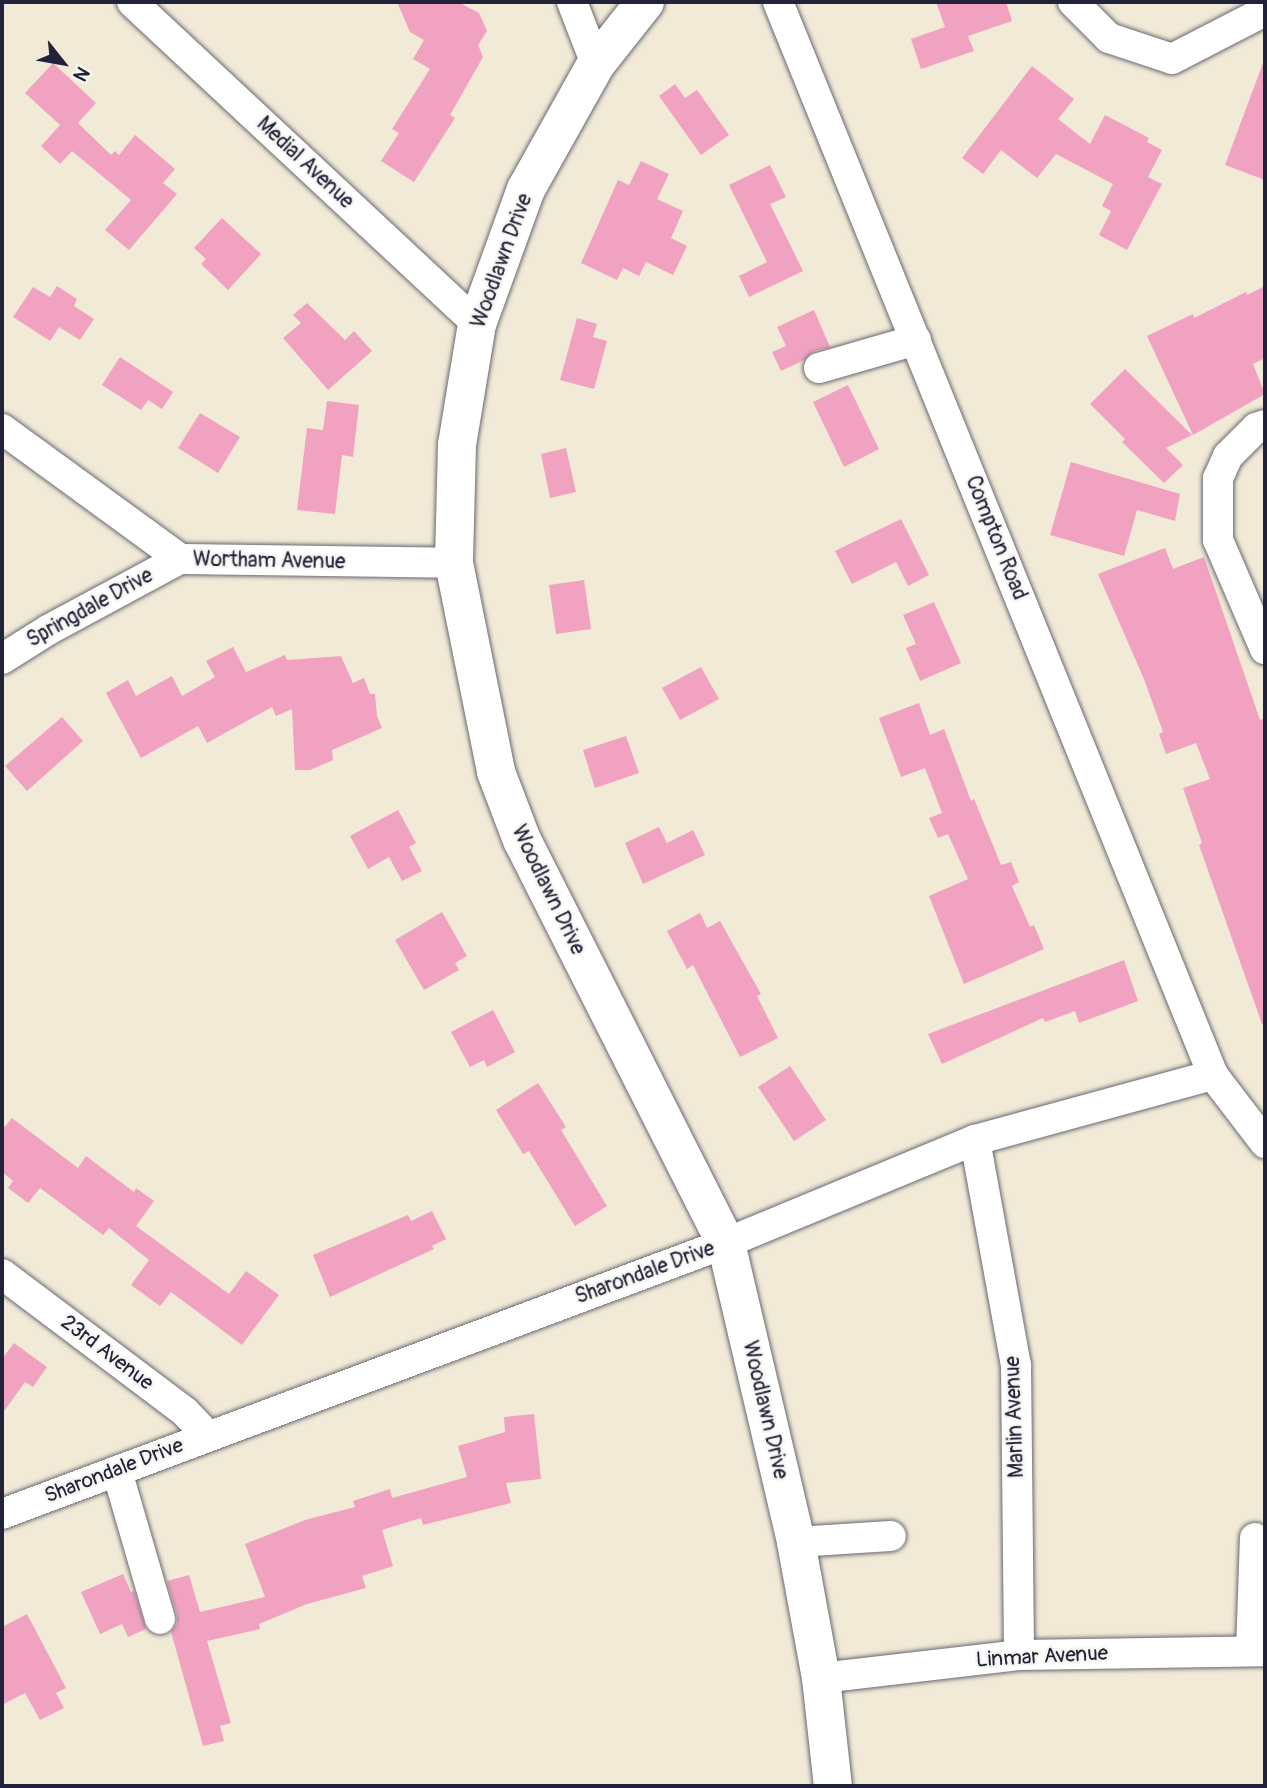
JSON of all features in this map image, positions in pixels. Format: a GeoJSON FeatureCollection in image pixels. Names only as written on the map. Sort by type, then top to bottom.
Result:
{"type":"FeatureCollection","features":[{"type":"Feature","properties":{"kind":"main road","name":"Woodlawn Drive"},"geometry":{"type":"LineString","coordinates":[[645,2],[596,64],[526,189],[477,324],[457,445],[454,563],[496,772],[522,840],[726,1243],[796,1542],[821,1678],[833,1786]]}},
{"type":"Feature","properties":{"kind":"street","name":"Medial Avenue"},"geometry":{"type":"LineString","coordinates":[[132,2],[477,324]]}},
{"type":"Feature","properties":{"kind":"street"},"geometry":{"type":"LineString","coordinates":[[572,2],[596,64]]}},
{"type":"Feature","properties":{"kind":"street","name":"Compton Road"},"geometry":{"type":"LineString","coordinates":[[778,2],[1213,1075]]}},
{"type":"Feature","properties":{"kind":"street"},"geometry":{"type":"LineString","coordinates":[[1073,2],[1109,38],[1172,59],[1265,11]]}},
{"type":"Feature","properties":{"kind":"street"},"geometry":{"type":"LineString","coordinates":[[819,368],[916,341]]}},
{"type":"Feature","properties":{"kind":"street"},"geometry":{"type":"LineString","coordinates":[[1265,425],[1256,428],[1228,456],[1218,478],[1218,541],[1265,649]]}},
{"type":"Feature","properties":{"kind":"street","name":"Wortham Avenue"},"geometry":{"type":"LineString","coordinates":[[2,429],[180,559],[454,563]]}},
{"type":"Feature","properties":{"kind":"street","name":"Springdale Drive"},"geometry":{"type":"LineString","coordinates":[[2,659],[59,623],[180,559]]}},
{"type":"Feature","properties":{"kind":"street"},"geometry":{"type":"LineString","coordinates":[[1213,1075],[1265,1143]]}},
{"type":"Feature","properties":{"kind":"street","name":"Sharondale Drive"},"geometry":{"type":"LineString","coordinates":[[2,1514],[726,1243],[975,1140],[1213,1075]]}},
{"type":"Feature","properties":{"kind":"street","name":"Marlin Avenue"},"geometry":{"type":"LineString","coordinates":[[975,1140],[1016,1365],[1019,1656]]}},
{"type":"Feature","properties":{"kind":"street","name":"23rd Avenue"},"geometry":{"type":"LineString","coordinates":[[2,1274],[186,1412],[208,1436]]}},
{"type":"Feature","properties":{"kind":"street"},"geometry":{"type":"LineString","coordinates":[[117,1471],[160,1619]]}},
{"type":"Feature","properties":{"kind":"street"},"geometry":{"type":"LineString","coordinates":[[796,1542],[891,1536]]}},
{"type":"Feature","properties":{"kind":"street"},"geometry":{"type":"LineString","coordinates":[[1255,1538],[1258,1651]]}},
{"type":"Feature","properties":{"kind":"street","name":"Linmar Avenue"},"geometry":{"type":"LineString","coordinates":[[821,1678],[1019,1656],[1258,1651]]}},
{"type":"Feature","properties":{"kind":"building"},"geometry":{"type":"Polygon","coordinates":[[[397,2],[458,2],[479,13],[487,31],[478,45],[483,57],[450,115],[455,118],[414,182],[381,161],[399,133],[392,129],[430,69],[413,59],[424,40],[410,32],[397,2]]]}},
{"type":"Feature","properties":{"kind":"building"},"geometry":{"type":"Polygon","coordinates":[[[936,2],[1006,2],[1012,21],[968,36],[974,51],[921,69],[911,39],[945,27],[936,2]]]}},
{"type":"Feature","properties":{"kind":"building"},"geometry":{"type":"Polygon","coordinates":[[[53,63],[96,103],[78,123],[111,155],[115,151],[119,155],[135,135],[175,169],[163,183],[177,194],[129,250],[105,230],[131,200],[72,151],[60,164],[41,146],[60,125],[25,93],[53,63]]]}},
{"type":"Feature","properties":{"kind":"building"},"geometry":{"type":"Polygon","coordinates":[[[1263,63],[1265,64],[1265,180],[1225,165],[1263,63]]]}},
{"type":"Feature","properties":{"kind":"building"},"geometry":{"type":"Polygon","coordinates":[[[1032,66],[1074,99],[1058,119],[1090,144],[1105,115],[1149,138],[1147,142],[1162,150],[1148,177],[1162,184],[1127,250],[1099,235],[1111,211],[1102,206],[1113,184],[1056,154],[1037,178],[1001,150],[983,174],[962,158],[1032,66]]]}},
{"type":"Feature","properties":{"kind":"building"},"geometry":{"type":"Polygon","coordinates":[[[675,84],[685,98],[697,90],[729,135],[701,155],[659,96],[675,84]]]}},
{"type":"Feature","properties":{"kind":"building"},"geometry":{"type":"Polygon","coordinates":[[[641,161],[669,174],[657,199],[683,211],[671,238],[687,246],[673,275],[646,262],[639,276],[623,268],[617,280],[581,263],[618,180],[629,185],[641,161]]]}},
{"type":"Feature","properties":{"kind":"building"},"geometry":{"type":"Polygon","coordinates":[[[770,165],[786,197],[770,204],[803,271],[749,297],[739,276],[767,262],[729,185],[770,165]]]}},
{"type":"Feature","properties":{"kind":"building"},"geometry":{"type":"Polygon","coordinates":[[[222,218],[261,254],[228,290],[201,264],[206,259],[194,248],[222,218]]]}},
{"type":"Feature","properties":{"kind":"building"},"geometry":{"type":"Polygon","coordinates":[[[57,286],[77,299],[74,306],[94,319],[80,340],[59,327],[50,341],[13,317],[33,287],[50,297],[57,286]]]}},
{"type":"Feature","properties":{"kind":"building"},"geometry":{"type":"Polygon","coordinates":[[[1265,286],[1265,358],[1253,364],[1265,394],[1193,435],[1147,336],[1193,314],[1194,318],[1246,292],[1247,295],[1265,286]]]}},
{"type":"Feature","properties":{"kind":"building"},"geometry":{"type":"Polygon","coordinates":[[[307,303],[345,340],[354,331],[372,351],[328,390],[283,338],[301,323],[293,315],[307,303]]]}},
{"type":"Feature","properties":{"kind":"building"},"geometry":{"type":"Polygon","coordinates":[[[814,310],[830,347],[814,351],[804,360],[781,371],[772,352],[786,346],[777,327],[814,310]]]}},
{"type":"Feature","properties":{"kind":"building"},"geometry":{"type":"Polygon","coordinates":[[[577,318],[597,324],[593,337],[607,341],[594,389],[560,380],[577,318]]]}},
{"type":"Feature","properties":{"kind":"building"},"geometry":{"type":"Polygon","coordinates":[[[120,357],[173,392],[162,409],[148,400],[141,410],[102,385],[120,357]]]}},
{"type":"Feature","properties":{"kind":"building"},"geometry":{"type":"Polygon","coordinates":[[[1125,369],[1192,435],[1166,448],[1183,465],[1164,483],[1122,442],[1125,439],[1090,404],[1125,369]]]}},
{"type":"Feature","properties":{"kind":"building"},"geometry":{"type":"Polygon","coordinates":[[[848,385],[879,449],[844,467],[813,402],[848,385]]]}},
{"type":"Feature","properties":{"kind":"building"},"geometry":{"type":"Polygon","coordinates":[[[327,401],[359,405],[353,457],[342,455],[335,514],[297,510],[307,428],[323,430],[327,401]]]}},
{"type":"Feature","properties":{"kind":"building"},"geometry":{"type":"Polygon","coordinates":[[[200,413],[240,437],[218,473],[178,448],[200,413]]]}},
{"type":"Feature","properties":{"kind":"building"},"geometry":{"type":"Polygon","coordinates":[[[566,448],[576,492],[550,498],[541,454],[566,448]]]}},
{"type":"Feature","properties":{"kind":"building"},"geometry":{"type":"Polygon","coordinates":[[[1071,462],[1180,494],[1175,521],[1137,510],[1124,556],[1050,535],[1071,462]]]}},
{"type":"Feature","properties":{"kind":"building"},"geometry":{"type":"Polygon","coordinates":[[[901,519],[929,575],[908,586],[896,562],[852,584],[835,551],[901,519]]]}},
{"type":"Feature","properties":{"kind":"building"},"geometry":{"type":"Polygon","coordinates":[[[1165,548],[1173,569],[1204,557],[1260,720],[1265,718],[1265,1023],[1262,1024],[1199,845],[1202,843],[1183,788],[1210,779],[1196,743],[1166,754],[1159,734],[1163,732],[1144,679],[1098,574],[1165,548]]]}},
{"type":"Feature","properties":{"kind":"building"},"geometry":{"type":"Polygon","coordinates":[[[584,580],[591,629],[556,634],[549,585],[584,580]]]}},
{"type":"Feature","properties":{"kind":"building"},"geometry":{"type":"Polygon","coordinates":[[[934,602],[961,663],[920,681],[906,648],[916,644],[903,615],[934,602]]]}},
{"type":"Feature","properties":{"kind":"building"},"geometry":{"type":"Polygon","coordinates":[[[233,647],[246,672],[285,655],[287,660],[341,656],[353,683],[364,678],[370,694],[375,694],[377,716],[382,728],[332,750],[333,760],[310,770],[295,770],[292,709],[276,716],[272,707],[207,743],[198,726],[141,758],[106,693],[128,680],[136,696],[172,676],[182,696],[215,677],[206,661],[233,647]]]}},
{"type":"Feature","properties":{"kind":"building"},"geometry":{"type":"Polygon","coordinates":[[[701,667],[719,699],[680,720],[662,688],[701,667]]]}},
{"type":"Feature","properties":{"kind":"building"},"geometry":{"type":"Polygon","coordinates":[[[919,703],[930,735],[944,729],[971,801],[974,799],[1001,865],[1011,862],[1019,882],[1012,886],[1030,927],[1034,925],[1044,949],[964,984],[929,896],[968,879],[948,834],[938,838],[929,818],[942,813],[925,768],[901,777],[879,718],[919,703]]]}},
{"type":"Feature","properties":{"kind":"building"},"geometry":{"type":"Polygon","coordinates":[[[62,717],[83,741],[27,791],[5,766],[62,717]]]}},
{"type":"Feature","properties":{"kind":"building"},"geometry":{"type":"Polygon","coordinates":[[[626,736],[639,773],[595,788],[583,750],[626,736]]]}},
{"type":"Feature","properties":{"kind":"building"},"geometry":{"type":"Polygon","coordinates":[[[398,810],[416,843],[409,847],[422,871],[402,881],[389,857],[368,869],[350,836],[398,810]]]}},
{"type":"Feature","properties":{"kind":"building"},"geometry":{"type":"Polygon","coordinates":[[[659,827],[667,843],[693,830],[705,855],[643,884],[625,843],[659,827]]]}},
{"type":"Feature","properties":{"kind":"building"},"geometry":{"type":"Polygon","coordinates":[[[442,912],[467,956],[455,963],[459,970],[424,990],[395,940],[442,912]]]}},
{"type":"Feature","properties":{"kind":"building"},"geometry":{"type":"Polygon","coordinates":[[[700,913],[707,928],[720,921],[761,994],[757,996],[778,1038],[740,1057],[693,965],[687,969],[667,931],[700,913]]]}},
{"type":"Feature","properties":{"kind":"building"},"geometry":{"type":"Polygon","coordinates":[[[1124,960],[1138,1001],[1079,1023],[1075,1011],[1045,1022],[1043,1018],[942,1064],[928,1034],[1124,960]]]}},
{"type":"Feature","properties":{"kind":"building"},"geometry":{"type":"Polygon","coordinates":[[[493,1010],[515,1052],[487,1067],[484,1060],[470,1067],[451,1032],[493,1010]]]}},
{"type":"Feature","properties":{"kind":"building"},"geometry":{"type":"Polygon","coordinates":[[[790,1066],[826,1120],[794,1141],[758,1087],[790,1066]]]}},
{"type":"Feature","properties":{"kind":"building"},"geometry":{"type":"Polygon","coordinates":[[[538,1083],[566,1127],[561,1130],[607,1206],[575,1226],[529,1151],[523,1154],[496,1110],[538,1083]]]}},
{"type":"Feature","properties":{"kind":"building"},"geometry":{"type":"Polygon","coordinates":[[[12,1118],[78,1168],[86,1156],[134,1192],[136,1188],[154,1201],[136,1226],[229,1294],[246,1271],[279,1295],[242,1345],[171,1292],[160,1306],[131,1285],[149,1260],[109,1228],[103,1235],[40,1188],[28,1203],[8,1188],[13,1181],[2,1172],[2,1130],[12,1118]]]}},
{"type":"Feature","properties":{"kind":"building"},"geometry":{"type":"Polygon","coordinates":[[[432,1211],[446,1239],[432,1246],[434,1249],[330,1297],[313,1255],[408,1215],[411,1221],[432,1211]]]}},
{"type":"Feature","properties":{"kind":"building"},"geometry":{"type":"Polygon","coordinates":[[[14,1343],[47,1367],[33,1387],[25,1382],[2,1414],[2,1359],[14,1343]]]}},
{"type":"Feature","properties":{"kind":"building"},"geometry":{"type":"Polygon","coordinates":[[[534,1414],[541,1479],[506,1483],[511,1503],[423,1525],[421,1518],[382,1530],[393,1566],[362,1576],[366,1588],[307,1604],[259,1624],[260,1629],[207,1641],[231,1723],[220,1726],[224,1741],[203,1746],[171,1632],[177,1624],[177,1615],[167,1581],[189,1575],[200,1612],[265,1597],[245,1544],[305,1520],[355,1507],[353,1501],[390,1489],[392,1498],[467,1477],[458,1446],[505,1432],[504,1417],[534,1414]]]}},
{"type":"Feature","properties":{"kind":"building"},"geometry":{"type":"Polygon","coordinates":[[[123,1574],[131,1592],[134,1591],[146,1629],[128,1637],[122,1624],[100,1634],[81,1592],[123,1574]]]}},
{"type":"Feature","properties":{"kind":"building"},"geometry":{"type":"Polygon","coordinates":[[[27,1614],[66,1688],[56,1693],[64,1708],[40,1720],[25,1693],[2,1705],[2,1627],[27,1614]]]}}]}
